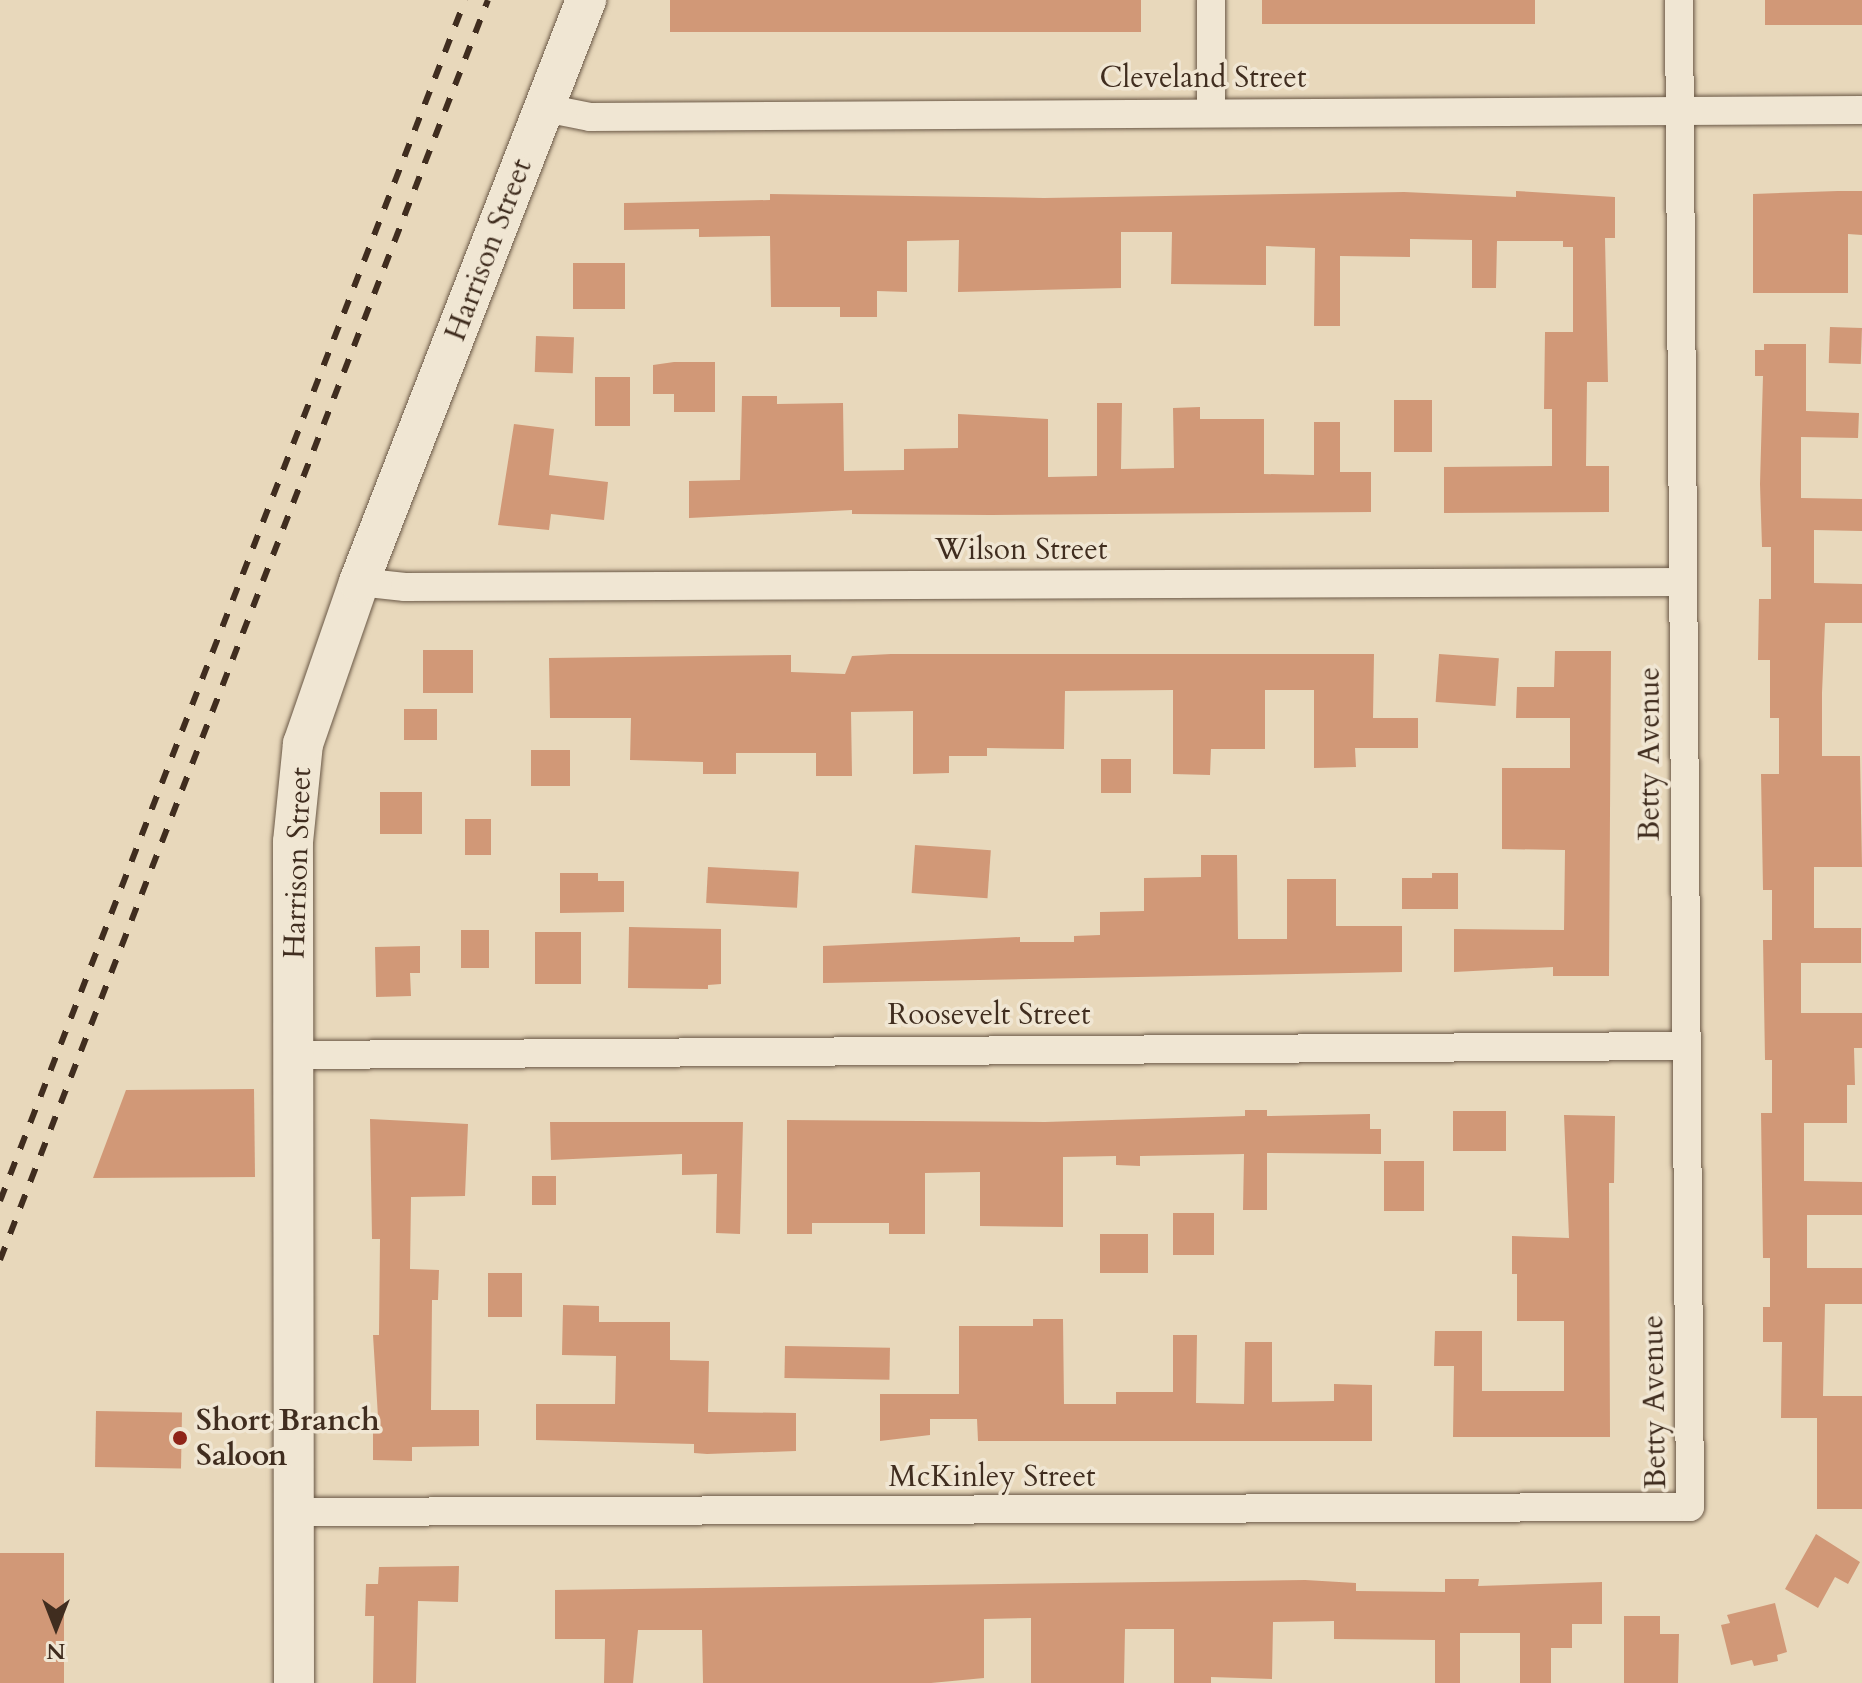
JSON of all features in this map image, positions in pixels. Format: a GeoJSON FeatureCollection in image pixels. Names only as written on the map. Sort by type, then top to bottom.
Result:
{"type":"FeatureCollection","features":[{"type":"Feature","properties":{"kind":"main road","name":"Harrison Street"},"geometry":{"type":"LineString","coordinates":[[294,1683],[296,792],[316,696],[586,0]]}},
{"type":"Feature","properties":{"kind":"street"},"geometry":{"type":"LineString","coordinates":[[1211,0],[1211,112]]}},
{"type":"Feature","properties":{"kind":"street","name":"Betty Avenue"},"geometry":{"type":"LineString","coordinates":[[1679,0],[1690,1507]]}},
{"type":"Feature","properties":{"kind":"street","name":"Cleveland Street"},"geometry":{"type":"LineString","coordinates":[[545,108],[590,117],[1679,108],[1862,110]]}},
{"type":"Feature","properties":{"kind":"street","name":"Wilson Street"},"geometry":{"type":"LineString","coordinates":[[359,582],[405,587],[1683,582]]}},
{"type":"Feature","properties":{"kind":"street","name":"Roosevelt Street"},"geometry":{"type":"LineString","coordinates":[[294,1055],[1685,1046]]}},
{"type":"Feature","properties":{"kind":"street","name":"McKinley Street"},"geometry":{"type":"LineString","coordinates":[[294,1512],[1690,1507]]}},
{"type":"Feature","properties":{"kind":"building"},"geometry":{"type":"Polygon","coordinates":[[[670,0],[1141,0],[1141,32],[670,32],[670,0]]]}},
{"type":"Feature","properties":{"kind":"building"},"geometry":{"type":"Polygon","coordinates":[[[1262,0],[1535,0],[1535,24],[1262,24],[1262,0]]]}},
{"type":"Feature","properties":{"kind":"building"},"geometry":{"type":"Polygon","coordinates":[[[1765,0],[1862,0],[1862,25],[1765,25],[1765,0]]]}},
{"type":"Feature","properties":{"kind":"building"},"geometry":{"type":"Polygon","coordinates":[[[1516,191],[1615,197],[1615,238],[1605,238],[1608,382],[1587,382],[1586,466],[1609,466],[1609,512],[1444,513],[1444,467],[1552,466],[1552,409],[1544,409],[1545,332],[1573,332],[1573,247],[1563,247],[1563,241],[1497,241],[1496,288],[1472,288],[1472,240],[1410,239],[1410,257],[1340,256],[1340,326],[1314,326],[1315,248],[1266,246],[1266,285],[1171,284],[1172,232],[1121,232],[1121,288],[958,292],[959,240],[907,241],[907,292],[877,291],[877,317],[840,317],[840,307],[771,307],[770,236],[699,237],[699,229],[624,230],[624,203],[770,200],[770,194],[1044,198],[1404,192],[1516,197],[1516,191]]]}},
{"type":"Feature","properties":{"kind":"building"},"geometry":{"type":"Polygon","coordinates":[[[1862,191],[1862,235],[1848,234],[1848,293],[1753,293],[1753,194],[1862,191]]]}},
{"type":"Feature","properties":{"kind":"building"},"geometry":{"type":"Polygon","coordinates":[[[573,263],[625,263],[625,309],[573,309],[573,263]]]}},
{"type":"Feature","properties":{"kind":"building"},"geometry":{"type":"Polygon","coordinates":[[[1830,327],[1862,328],[1861,364],[1829,363],[1830,327]]]}},
{"type":"Feature","properties":{"kind":"building"},"geometry":{"type":"Polygon","coordinates":[[[536,336],[574,337],[573,373],[535,372],[536,336]]]}},
{"type":"Feature","properties":{"kind":"building"},"geometry":{"type":"Polygon","coordinates":[[[1764,344],[1806,344],[1806,411],[1859,413],[1858,438],[1801,437],[1801,498],[1862,499],[1862,531],[1814,530],[1814,583],[1862,584],[1862,623],[1825,623],[1822,756],[1860,756],[1862,867],[1814,867],[1814,928],[1861,928],[1861,963],[1801,963],[1801,1013],[1862,1013],[1862,1048],[1854,1048],[1855,1085],[1847,1085],[1847,1123],[1804,1123],[1804,1181],[1862,1182],[1862,1215],[1807,1215],[1807,1268],[1862,1268],[1862,1304],[1825,1304],[1823,1396],[1862,1396],[1862,1509],[1817,1509],[1817,1418],[1781,1418],[1782,1342],[1763,1342],[1763,1307],[1770,1307],[1770,1258],[1763,1258],[1761,1113],[1772,1113],[1772,1060],[1765,1060],[1763,940],[1772,940],[1772,890],[1763,890],[1761,774],[1779,774],[1779,718],[1770,718],[1770,660],[1758,660],[1759,599],[1771,599],[1771,547],[1762,547],[1763,376],[1755,376],[1755,350],[1764,350],[1764,344]]]}},
{"type":"Feature","properties":{"kind":"building"},"geometry":{"type":"Polygon","coordinates":[[[715,362],[715,412],[674,412],[674,394],[653,394],[653,365],[715,362]]]}},
{"type":"Feature","properties":{"kind":"building"},"geometry":{"type":"Polygon","coordinates":[[[595,377],[630,377],[630,426],[595,426],[595,377]]]}},
{"type":"Feature","properties":{"kind":"building"},"geometry":{"type":"Polygon","coordinates":[[[742,396],[777,396],[777,404],[843,403],[844,471],[904,470],[904,449],[958,448],[958,414],[1048,419],[1048,477],[1097,476],[1097,403],[1122,403],[1121,469],[1174,468],[1173,408],[1200,407],[1200,419],[1264,419],[1264,474],[1314,475],[1314,422],[1340,422],[1340,472],[1371,472],[1371,512],[991,515],[852,514],[852,510],[689,518],[689,481],[740,480],[742,396]]]}},
{"type":"Feature","properties":{"kind":"building"},"geometry":{"type":"Polygon","coordinates":[[[1394,400],[1432,400],[1432,452],[1394,452],[1394,400]]]}},
{"type":"Feature","properties":{"kind":"building"},"geometry":{"type":"Polygon","coordinates":[[[514,424],[554,429],[549,475],[608,482],[604,520],[551,514],[549,530],[498,525],[514,424]]]}},
{"type":"Feature","properties":{"kind":"building"},"geometry":{"type":"Polygon","coordinates":[[[423,650],[473,650],[473,693],[423,693],[423,650]]]}},
{"type":"Feature","properties":{"kind":"building"},"geometry":{"type":"Polygon","coordinates":[[[1555,651],[1611,651],[1609,976],[1553,976],[1553,967],[1454,972],[1454,929],[1564,930],[1565,850],[1502,849],[1502,768],[1570,768],[1570,718],[1516,718],[1517,687],[1554,687],[1555,651]]]}},
{"type":"Feature","properties":{"kind":"building"},"geometry":{"type":"Polygon","coordinates":[[[1374,654],[1373,718],[1418,718],[1418,748],[1355,748],[1356,767],[1314,768],[1314,690],[1265,690],[1265,749],[1211,749],[1210,775],[1173,774],[1173,690],[1065,691],[1064,749],[987,748],[987,756],[949,756],[949,773],[913,774],[913,711],[851,712],[852,776],[816,776],[816,753],[736,753],[736,774],[703,774],[703,762],[630,760],[631,718],[550,718],[549,658],[791,655],[791,672],[845,674],[852,656],[1374,654]]]}},
{"type":"Feature","properties":{"kind":"building"},"geometry":{"type":"Polygon","coordinates":[[[1439,654],[1499,658],[1496,706],[1436,702],[1439,654]]]}},
{"type":"Feature","properties":{"kind":"building"},"geometry":{"type":"Polygon","coordinates":[[[404,709],[437,709],[437,740],[404,740],[404,709]]]}},
{"type":"Feature","properties":{"kind":"building"},"geometry":{"type":"Polygon","coordinates":[[[531,750],[570,750],[570,786],[531,786],[531,750]]]}},
{"type":"Feature","properties":{"kind":"building"},"geometry":{"type":"Polygon","coordinates":[[[1101,759],[1131,759],[1131,793],[1101,793],[1101,759]]]}},
{"type":"Feature","properties":{"kind":"building"},"geometry":{"type":"Polygon","coordinates":[[[380,792],[422,792],[422,834],[380,834],[380,792]]]}},
{"type":"Feature","properties":{"kind":"building"},"geometry":{"type":"Polygon","coordinates":[[[465,819],[491,819],[491,855],[465,855],[465,819]]]}},
{"type":"Feature","properties":{"kind":"building"},"geometry":{"type":"Polygon","coordinates":[[[915,845],[991,850],[987,898],[912,893],[915,845]]]}},
{"type":"Feature","properties":{"kind":"building"},"geometry":{"type":"Polygon","coordinates":[[[1201,855],[1237,855],[1238,939],[1287,939],[1287,879],[1336,879],[1336,926],[1402,926],[1402,972],[823,983],[823,946],[1020,937],[1020,942],[1074,942],[1074,936],[1100,935],[1100,912],[1144,911],[1144,878],[1201,877],[1201,855]]]}},
{"type":"Feature","properties":{"kind":"building"},"geometry":{"type":"Polygon","coordinates":[[[708,867],[799,872],[797,908],[706,903],[708,867]]]}},
{"type":"Feature","properties":{"kind":"building"},"geometry":{"type":"Polygon","coordinates":[[[560,873],[598,873],[598,881],[624,881],[624,912],[560,913],[560,873]]]}},
{"type":"Feature","properties":{"kind":"building"},"geometry":{"type":"Polygon","coordinates":[[[1432,873],[1458,873],[1458,909],[1402,909],[1402,878],[1432,878],[1432,873]]]}},
{"type":"Feature","properties":{"kind":"building"},"geometry":{"type":"Polygon","coordinates":[[[629,927],[721,929],[721,984],[708,985],[708,989],[628,988],[629,927]]]}},
{"type":"Feature","properties":{"kind":"building"},"geometry":{"type":"Polygon","coordinates":[[[461,930],[489,930],[489,968],[461,968],[461,930]]]}},
{"type":"Feature","properties":{"kind":"building"},"geometry":{"type":"Polygon","coordinates":[[[535,932],[581,932],[581,984],[535,984],[535,932]]]}},
{"type":"Feature","properties":{"kind":"building"},"geometry":{"type":"Polygon","coordinates":[[[420,946],[420,973],[410,973],[411,996],[376,997],[375,947],[420,946]]]}},
{"type":"Feature","properties":{"kind":"building"},"geometry":{"type":"Polygon","coordinates":[[[254,1089],[255,1177],[93,1178],[126,1090],[254,1089]]]}},
{"type":"Feature","properties":{"kind":"building"},"geometry":{"type":"Polygon","coordinates":[[[1245,1110],[1267,1110],[1267,1116],[1370,1114],[1370,1129],[1381,1129],[1381,1154],[1267,1153],[1267,1210],[1243,1210],[1244,1154],[1140,1156],[1140,1166],[1116,1165],[1116,1156],[1063,1157],[1063,1227],[980,1226],[980,1172],[925,1173],[925,1234],[889,1234],[889,1223],[812,1223],[812,1234],[787,1234],[787,1120],[1045,1122],[1245,1116],[1245,1110]]]}},
{"type":"Feature","properties":{"kind":"building"},"geometry":{"type":"Polygon","coordinates":[[[1453,1111],[1506,1111],[1506,1151],[1453,1151],[1453,1111]]]}},
{"type":"Feature","properties":{"kind":"building"},"geometry":{"type":"Polygon","coordinates":[[[1564,1115],[1615,1116],[1614,1183],[1609,1183],[1610,1437],[1453,1437],[1454,1366],[1434,1366],[1435,1331],[1482,1331],[1482,1391],[1564,1391],[1564,1321],[1517,1321],[1517,1274],[1512,1274],[1512,1236],[1569,1238],[1564,1115]]]}},
{"type":"Feature","properties":{"kind":"building"},"geometry":{"type":"Polygon","coordinates":[[[370,1119],[468,1124],[465,1196],[411,1197],[410,1269],[439,1270],[438,1300],[432,1300],[431,1410],[479,1410],[479,1446],[412,1447],[412,1461],[373,1460],[373,1417],[378,1417],[373,1335],[379,1335],[380,1239],[372,1239],[370,1119]]]}},
{"type":"Feature","properties":{"kind":"building"},"geometry":{"type":"Polygon","coordinates":[[[550,1122],[743,1122],[740,1234],[716,1233],[717,1174],[682,1175],[682,1154],[551,1160],[550,1122]]]}},
{"type":"Feature","properties":{"kind":"building"},"geometry":{"type":"Polygon","coordinates":[[[1384,1161],[1424,1161],[1424,1211],[1384,1211],[1384,1161]]]}},
{"type":"Feature","properties":{"kind":"building"},"geometry":{"type":"Polygon","coordinates":[[[532,1176],[556,1176],[556,1205],[532,1205],[532,1176]]]}},
{"type":"Feature","properties":{"kind":"building"},"geometry":{"type":"Polygon","coordinates":[[[1173,1213],[1214,1213],[1214,1255],[1173,1255],[1173,1213]]]}},
{"type":"Feature","properties":{"kind":"building"},"geometry":{"type":"Polygon","coordinates":[[[1100,1234],[1148,1234],[1148,1273],[1100,1273],[1100,1234]]]}},
{"type":"Feature","properties":{"kind":"building"},"geometry":{"type":"Polygon","coordinates":[[[488,1273],[522,1273],[522,1317],[488,1317],[488,1273]]]}},
{"type":"Feature","properties":{"kind":"building"},"geometry":{"type":"Polygon","coordinates":[[[563,1305],[599,1306],[599,1322],[670,1322],[670,1360],[709,1361],[708,1412],[796,1413],[796,1451],[707,1454],[694,1453],[694,1444],[536,1440],[536,1404],[615,1404],[616,1356],[562,1355],[563,1305]]]}},
{"type":"Feature","properties":{"kind":"building"},"geometry":{"type":"Polygon","coordinates":[[[1033,1319],[1063,1319],[1064,1404],[1116,1404],[1116,1392],[1173,1392],[1173,1335],[1197,1335],[1196,1403],[1244,1404],[1245,1342],[1272,1342],[1272,1402],[1334,1401],[1334,1384],[1372,1385],[1372,1441],[978,1441],[977,1419],[930,1419],[930,1435],[880,1441],[880,1394],[959,1394],[959,1326],[1033,1326],[1033,1319]]]}},
{"type":"Feature","properties":{"kind":"building"},"geometry":{"type":"Polygon","coordinates":[[[785,1346],[890,1348],[889,1380],[784,1378],[785,1346]]]}},
{"type":"Feature","properties":{"kind":"building"},"geometry":{"type":"Polygon","coordinates":[[[96,1411],[182,1413],[181,1468],[95,1467],[96,1411]]]}},
{"type":"Feature","properties":{"kind":"building"},"geometry":{"type":"Polygon","coordinates":[[[1816,1534],[1860,1562],[1848,1584],[1835,1577],[1818,1608],[1785,1589],[1816,1534]]]}},
{"type":"Feature","properties":{"kind":"building"},"geometry":{"type":"Polygon","coordinates":[[[0,1553],[64,1553],[64,1683],[0,1683],[0,1553]]]}},
{"type":"Feature","properties":{"kind":"building"},"geometry":{"type":"Polygon","coordinates":[[[459,1566],[458,1602],[418,1601],[416,1683],[373,1683],[374,1616],[365,1616],[366,1584],[378,1584],[379,1567],[459,1566]]]}},
{"type":"Feature","properties":{"kind":"building"},"geometry":{"type":"Polygon","coordinates":[[[1445,1579],[1479,1579],[1478,1586],[1602,1582],[1602,1624],[1572,1624],[1572,1648],[1551,1648],[1551,1683],[1520,1683],[1520,1633],[1460,1633],[1460,1683],[1435,1683],[1435,1640],[1334,1639],[1334,1621],[1273,1622],[1272,1679],[1211,1677],[1211,1683],[1174,1683],[1174,1629],[1125,1629],[1124,1683],[1031,1683],[1031,1618],[984,1619],[984,1678],[931,1683],[703,1683],[702,1630],[638,1630],[633,1683],[604,1683],[605,1639],[555,1639],[555,1590],[1305,1580],[1356,1583],[1356,1591],[1445,1592],[1445,1579]]]}},
{"type":"Feature","properties":{"kind":"building"},"geometry":{"type":"Polygon","coordinates":[[[1775,1603],[1787,1652],[1777,1655],[1778,1661],[1754,1666],[1752,1660],[1731,1665],[1721,1625],[1730,1623],[1727,1615],[1775,1603]]]}},
{"type":"Feature","properties":{"kind":"building"},"geometry":{"type":"Polygon","coordinates":[[[1624,1616],[1660,1616],[1660,1634],[1679,1634],[1678,1683],[1624,1683],[1624,1616]]]}},
{"type":"Feature","properties":{"kind":"railway"},"geometry":{"type":"LineString","coordinates":[[0,1201],[465,0]]}},
{"type":"Feature","properties":{"kind":"railway"},"geometry":{"type":"LineString","coordinates":[[0,1260],[488,0]]}},
{"type":"Feature","properties":{"kind":"place","name":"Short Branch Saloon"},"geometry":{"type":"Point","coordinates":[180,1438]}}]}
